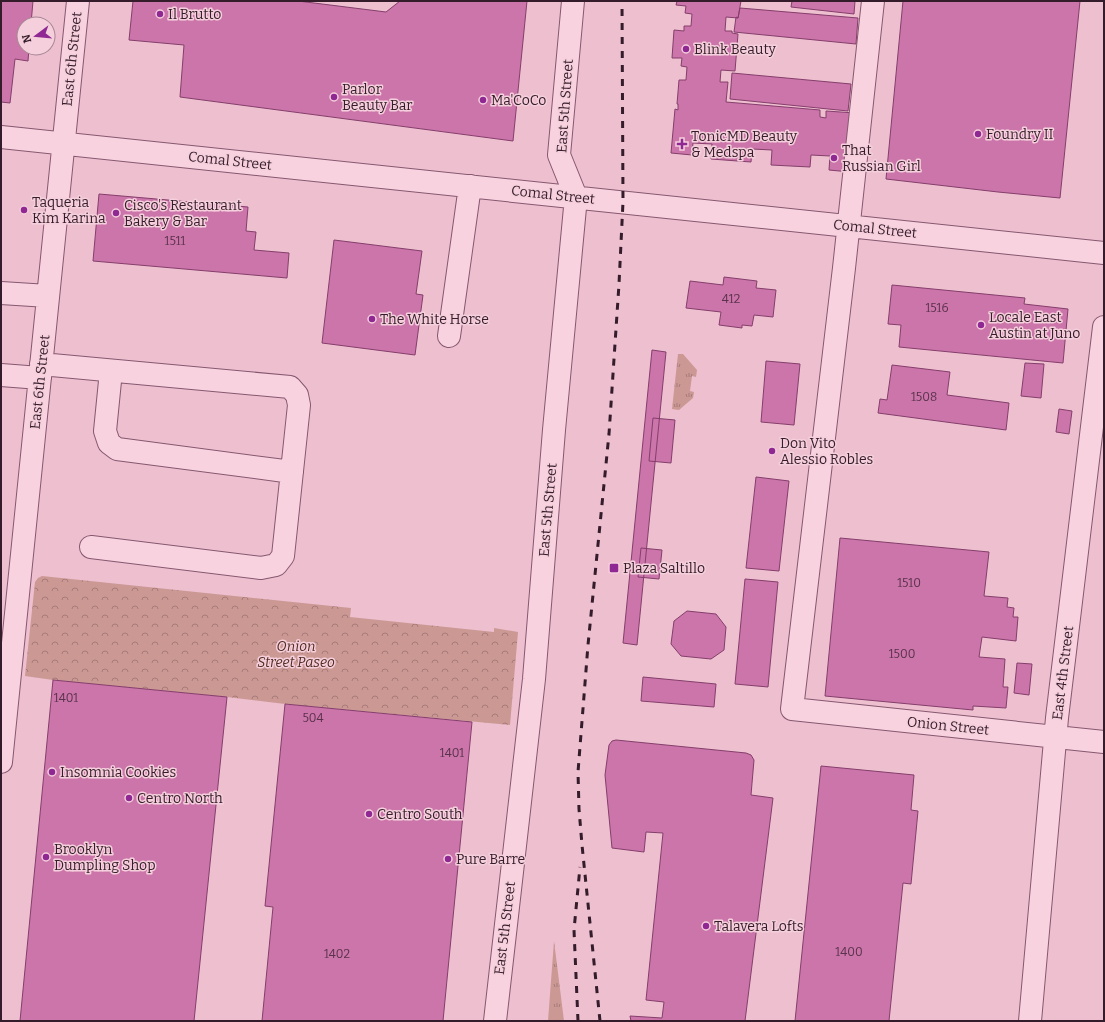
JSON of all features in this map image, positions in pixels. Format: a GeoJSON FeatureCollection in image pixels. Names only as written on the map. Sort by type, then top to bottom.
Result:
{"type":"FeatureCollection","features":[{"type":"Feature","properties":{"kind":"street","name":"East 6th Street"},"geometry":{"type":"LineString","coordinates":[[1,762],[8,625],[41,371],[78,1]]}},
{"type":"Feature","properties":{"kind":"street","name":"East 5th Street"},"geometry":{"type":"LineString","coordinates":[[495,1021],[534,679],[554,430],[576,197],[559,155],[573,1]]}},
{"type":"Feature","properties":{"kind":"street"},"geometry":{"type":"LineString","coordinates":[[848,227],[873,1]]}},
{"type":"Feature","properties":{"kind":"street","name":"Comal Street"},"geometry":{"type":"LineString","coordinates":[[1,137],[1104,253]]}},
{"type":"Feature","properties":{"kind":"street"},"geometry":{"type":"LineString","coordinates":[[448,336],[470,186]]}},
{"type":"Feature","properties":{"kind":"street","name":"Onion Street"},"geometry":{"type":"LineString","coordinates":[[848,227],[792,709],[1104,742]]}},
{"type":"Feature","properties":{"kind":"street"},"geometry":{"type":"LineString","coordinates":[[1,294],[48,296]]}},
{"type":"Feature","properties":{"kind":"street","name":"East 4th Street"},"geometry":{"type":"LineString","coordinates":[[1030,1021],[1057,718],[1104,327]]}},
{"type":"Feature","properties":{"kind":"street"},"geometry":{"type":"LineString","coordinates":[[111,370],[105,431],[109,443],[117,449],[292,472]]}},
{"type":"Feature","properties":{"kind":"street"},"geometry":{"type":"LineString","coordinates":[[1,375],[41,371],[111,370],[290,387],[298,395],[299,405],[283,556],[276,565],[261,568],[90,547]]}},
{"type":"Feature","properties":{"kind":"green space"},"geometry":{"type":"Polygon","coordinates":[[[678,354],[683,354],[697,370],[696,377],[692,376],[690,391],[694,392],[693,398],[679,410],[672,409],[678,354]]]}},
{"type":"Feature","properties":{"kind":"green space","name":"Onion Street Paseo"},"geometry":{"type":"Polygon","coordinates":[[[42,576],[351,608],[350,617],[494,632],[494,628],[518,632],[510,725],[285,704],[25,676],[35,582],[42,576]]]}},
{"type":"Feature","properties":{"kind":"green space"},"geometry":{"type":"Polygon","coordinates":[[[554,941],[564,1021],[548,1021],[554,941]]]}},
{"type":"Feature","properties":{"kind":"building"},"geometry":{"type":"Polygon","coordinates":[[[1,1],[33,1],[32,16],[16,16],[16,56],[28,56],[28,61],[15,59],[10,103],[1,102],[1,1]]]}},
{"type":"Feature","properties":{"kind":"building"},"geometry":{"type":"Polygon","coordinates":[[[133,1],[298,1],[386,12],[400,1],[527,1],[513,141],[180,97],[184,45],[129,40],[133,1]]]}},
{"type":"Feature","properties":{"kind":"building"},"geometry":{"type":"Polygon","coordinates":[[[677,1],[741,1],[738,18],[726,17],[725,31],[732,31],[732,33],[738,34],[735,71],[721,70],[720,82],[728,82],[726,102],[820,110],[820,117],[826,118],[826,111],[855,113],[850,172],[829,170],[830,156],[811,155],[810,167],[771,165],[772,150],[752,149],[751,162],[711,159],[712,144],[693,143],[692,155],[671,153],[675,109],[678,110],[679,80],[686,80],[687,67],[681,66],[682,58],[672,58],[674,30],[684,31],[684,26],[691,26],[692,14],[685,13],[686,6],[676,5],[677,1]]]}},
{"type":"Feature","properties":{"kind":"building"},"geometry":{"type":"Polygon","coordinates":[[[792,1],[855,1],[854,14],[791,7],[792,1]]]}},
{"type":"Feature","properties":{"kind":"building","name":"Foundry II"},"geometry":{"type":"Polygon","coordinates":[[[903,1],[1080,1],[1060,198],[886,179],[903,1]]]}},
{"type":"Feature","properties":{"kind":"building"},"geometry":{"type":"Polygon","coordinates":[[[740,8],[858,18],[856,44],[734,32],[736,17],[738,18],[740,8]]]}},
{"type":"Feature","properties":{"kind":"building"},"geometry":{"type":"Polygon","coordinates":[[[732,73],[851,84],[848,111],[730,99],[732,73]]]}},
{"type":"Feature","properties":{"kind":"building"},"geometry":{"type":"Polygon","coordinates":[[[99,194],[248,207],[246,231],[256,232],[254,250],[289,253],[287,278],[93,261],[99,194]]]}},
{"type":"Feature","properties":{"kind":"building","name":"The White Horse"},"geometry":{"type":"Polygon","coordinates":[[[334,240],[422,251],[416,294],[423,295],[415,355],[322,343],[334,240]]]}},
{"type":"Feature","properties":{"kind":"building"},"geometry":{"type":"Polygon","coordinates":[[[724,277],[757,281],[756,288],[776,290],[773,317],[754,315],[752,326],[742,325],[742,328],[719,325],[721,312],[686,308],[690,281],[723,285],[724,277]]]}},
{"type":"Feature","properties":{"kind":"building","name":"Locale East Austin at Juno"},"geometry":{"type":"Polygon","coordinates":[[[892,285],[1025,298],[1024,304],[1068,309],[1063,363],[899,347],[901,325],[888,324],[892,285]]]}},
{"type":"Feature","properties":{"kind":"building"},"geometry":{"type":"Polygon","coordinates":[[[652,350],[666,352],[637,645],[623,643],[652,350]]]}},
{"type":"Feature","properties":{"kind":"building"},"geometry":{"type":"Polygon","coordinates":[[[766,361],[800,364],[794,425],[761,422],[766,361]]]}},
{"type":"Feature","properties":{"kind":"building"},"geometry":{"type":"Polygon","coordinates":[[[1025,363],[1044,364],[1041,398],[1021,396],[1025,363]]]}},
{"type":"Feature","properties":{"kind":"building"},"geometry":{"type":"Polygon","coordinates":[[[892,365],[950,372],[947,395],[1009,403],[1006,430],[878,413],[880,399],[887,400],[892,365]]]}},
{"type":"Feature","properties":{"kind":"building"},"geometry":{"type":"Polygon","coordinates":[[[1059,409],[1072,411],[1069,434],[1056,432],[1059,409]]]}},
{"type":"Feature","properties":{"kind":"building"},"geometry":{"type":"Polygon","coordinates":[[[653,418],[675,420],[671,463],[649,461],[653,418]]]}},
{"type":"Feature","properties":{"kind":"building"},"geometry":{"type":"Polygon","coordinates":[[[756,477],[789,481],[779,571],[746,568],[756,477]]]}},
{"type":"Feature","properties":{"kind":"building"},"geometry":{"type":"Polygon","coordinates":[[[840,538],[989,552],[984,596],[1008,598],[1007,607],[1014,608],[1013,617],[1018,617],[1016,641],[982,637],[979,657],[1005,659],[1003,687],[1008,687],[1006,708],[973,706],[973,710],[825,696],[840,538]]]}},
{"type":"Feature","properties":{"kind":"building"},"geometry":{"type":"Polygon","coordinates":[[[641,548],[662,550],[659,579],[638,577],[641,548]]]}},
{"type":"Feature","properties":{"kind":"building"},"geometry":{"type":"Polygon","coordinates":[[[745,579],[778,582],[768,687],[735,684],[745,579]]]}},
{"type":"Feature","properties":{"kind":"building"},"geometry":{"type":"Polygon","coordinates":[[[687,611],[716,614],[726,627],[724,650],[711,659],[681,656],[671,644],[674,621],[687,611]]]}},
{"type":"Feature","properties":{"kind":"building"},"geometry":{"type":"Polygon","coordinates":[[[1017,663],[1032,664],[1029,695],[1014,693],[1017,663]]]}},
{"type":"Feature","properties":{"kind":"building"},"geometry":{"type":"Polygon","coordinates":[[[643,677],[716,684],[714,707],[641,701],[643,677]]]}},
{"type":"Feature","properties":{"kind":"building","name":"Centro North"},"geometry":{"type":"Polygon","coordinates":[[[53,680],[227,697],[194,1021],[20,1021],[53,680]]]}},
{"type":"Feature","properties":{"kind":"building","name":"Centro South"},"geometry":{"type":"Polygon","coordinates":[[[285,704],[472,722],[443,1021],[262,1021],[273,907],[265,906],[285,704]]]}},
{"type":"Feature","properties":{"kind":"building","name":"Talavera Lofts"},"geometry":{"type":"Polygon","coordinates":[[[616,740],[746,753],[751,755],[754,760],[751,795],[773,798],[745,1021],[631,1021],[630,1016],[662,1018],[664,1002],[646,1000],[663,833],[646,832],[644,852],[612,848],[605,775],[609,745],[612,741],[616,740]]]}},
{"type":"Feature","properties":{"kind":"building"},"geometry":{"type":"Polygon","coordinates":[[[821,766],[914,775],[911,810],[918,811],[911,884],[903,883],[889,1021],[795,1021],[821,766]]]}},
{"type":"Feature","properties":{"kind":"railway"},"geometry":{"type":"LineString","coordinates":[[600,1021],[582,845],[578,772],[588,645],[609,434],[619,284],[623,202],[622,1]]}},
{"type":"Feature","properties":{"kind":"railway"},"geometry":{"type":"LineString","coordinates":[[578,1021],[574,930],[580,867]]}},
{"type":"Feature","properties":{"kind":"place","name":"Il Brutto"},"geometry":{"type":"Point","coordinates":[160,14]}},
{"type":"Feature","properties":{"kind":"place","name":"Blink Beauty"},"geometry":{"type":"Point","coordinates":[686,49]}},
{"type":"Feature","properties":{"kind":"place","name":"Parlor Beauty Bar"},"geometry":{"type":"Point","coordinates":[334,97]}},
{"type":"Feature","properties":{"kind":"place","name":"Ma'CoCo"},"geometry":{"type":"Point","coordinates":[483,100]}},
{"type":"Feature","properties":{"kind":"place","name":"Foundry II"},"geometry":{"type":"Point","coordinates":[978,134]}},
{"type":"Feature","properties":{"kind":"place","name":"TonicMD Beauty & Medspa"},"geometry":{"type":"Point","coordinates":[682,144]}},
{"type":"Feature","properties":{"kind":"place","name":"That Russian Girl"},"geometry":{"type":"Point","coordinates":[834,158]}},
{"type":"Feature","properties":{"kind":"place","name":"Taqueria Kim Karina"},"geometry":{"type":"Point","coordinates":[24,210]}},
{"type":"Feature","properties":{"kind":"place","name":"Cisco's Restaurant Bakery & Bar"},"geometry":{"type":"Point","coordinates":[116,213]}},
{"type":"Feature","properties":{"kind":"place","name":"The White Horse"},"geometry":{"type":"Point","coordinates":[372,319]}},
{"type":"Feature","properties":{"kind":"place","name":"Locale East Austin at Juno"},"geometry":{"type":"Point","coordinates":[981,325]}},
{"type":"Feature","properties":{"kind":"place","name":"Don Vito Alessio Robles"},"geometry":{"type":"Point","coordinates":[772,451]}},
{"type":"Feature","properties":{"kind":"place","name":"Plaza Saltillo"},"geometry":{"type":"Point","coordinates":[614,568]}},
{"type":"Feature","properties":{"kind":"place","name":"Insomnia Cookies"},"geometry":{"type":"Point","coordinates":[52,772]}},
{"type":"Feature","properties":{"kind":"place","name":"Centro North"},"geometry":{"type":"Point","coordinates":[129,798]}},
{"type":"Feature","properties":{"kind":"place","name":"Centro South"},"geometry":{"type":"Point","coordinates":[369,814]}},
{"type":"Feature","properties":{"kind":"place","name":"Brooklyn Dumpling Shop"},"geometry":{"type":"Point","coordinates":[46,857]}},
{"type":"Feature","properties":{"kind":"place","name":"Pure Barre"},"geometry":{"type":"Point","coordinates":[448,859]}},
{"type":"Feature","properties":{"kind":"place","name":"Talavera Lofts"},"geometry":{"type":"Point","coordinates":[706,926]}}]}
